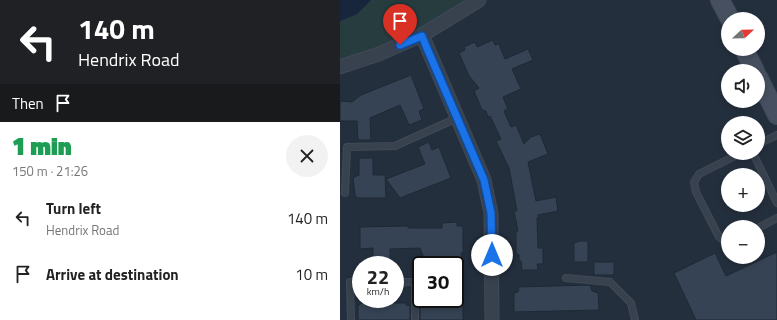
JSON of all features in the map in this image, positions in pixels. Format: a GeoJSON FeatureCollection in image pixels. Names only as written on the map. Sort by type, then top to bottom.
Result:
{"type":"FeatureCollection","features":[{"type":"Feature","properties":{"kind":"main road"},"geometry":{"type":"LineString","coordinates":[[720,0],[726,12]]}},
{"type":"Feature","properties":{"kind":"main road"},"geometry":{"type":"LineString","coordinates":[[765,91],[777,115]]}},
{"type":"Feature","properties":{"kind":"street"},"geometry":{"type":"LineString","coordinates":[[340,67],[379,54],[422,36],[479,0]]}},
{"type":"Feature","properties":{"kind":"street"},"geometry":{"type":"LineString","coordinates":[[422,36],[484,180],[491,213],[492,320]]}},
{"type":"Feature","properties":{"kind":"lane"},"geometry":{"type":"LineString","coordinates":[[345,193],[346,147],[395,146],[457,118]]}},
{"type":"Feature","properties":{"kind":"lane"},"geometry":{"type":"LineString","coordinates":[[765,141],[777,135]]}},
{"type":"Feature","properties":{"kind":"lane"},"geometry":{"type":"LineString","coordinates":[[721,239],[696,192],[694,182],[699,174],[727,160]]}},
{"type":"Feature","properties":{"kind":"lane"},"geometry":{"type":"LineString","coordinates":[[756,160],[777,203]]}},
{"type":"Feature","properties":{"kind":"lane"},"geometry":{"type":"LineString","coordinates":[[765,224],[777,218]]}},
{"type":"Feature","properties":{"kind":"lane"},"geometry":{"type":"LineString","coordinates":[[566,278],[610,282],[631,303],[635,320]]}},
{"type":"Feature","properties":{"kind":"lane"},"geometry":{"type":"LineString","coordinates":[[351,320],[350,282],[352,282]]}},
{"type":"Feature","properties":{"kind":"lane"},"geometry":{"type":"LineString","coordinates":[[404,282],[415,282],[415,320]]}},
{"type":"Feature","properties":{"kind":"green space"},"geometry":{"type":"Polygon","coordinates":[[[371,0],[467,0],[412,33],[370,51],[340,61],[340,21],[357,14],[371,0]]]}},
{"type":"Feature","properties":{"kind":"water"},"geometry":{"type":"Polygon","coordinates":[[[340,0],[371,0],[357,14],[340,21],[340,0]]]}},
{"type":"Feature","properties":{"kind":"building"},"geometry":{"type":"Polygon","coordinates":[[[493,40],[495,45],[499,44],[505,59],[528,49],[533,60],[512,69],[521,89],[503,97],[508,109],[504,111],[511,127],[516,125],[524,144],[531,137],[540,134],[548,154],[528,162],[536,201],[556,197],[558,211],[538,215],[538,248],[543,248],[543,264],[537,264],[538,270],[522,270],[519,255],[516,253],[516,231],[518,231],[514,211],[517,211],[509,168],[496,141],[501,139],[490,116],[488,117],[486,111],[482,110],[474,91],[479,88],[469,76],[459,53],[465,50],[464,47],[475,42],[477,47],[493,40]]]}},
{"type":"Feature","properties":{"kind":"building"},"geometry":{"type":"Polygon","coordinates":[[[411,75],[424,109],[419,111],[422,120],[409,125],[400,105],[370,118],[371,140],[358,140],[357,121],[340,121],[340,101],[352,102],[361,95],[411,75]]]}},
{"type":"Feature","properties":{"kind":"building"},"geometry":{"type":"Polygon","coordinates":[[[429,142],[432,150],[439,147],[451,178],[400,198],[386,179],[425,164],[418,147],[429,142]]]}},
{"type":"Feature","properties":{"kind":"building"},"geometry":{"type":"Polygon","coordinates":[[[359,158],[373,158],[373,175],[385,175],[386,198],[357,198],[355,195],[353,178],[359,175],[359,158]]]}},
{"type":"Feature","properties":{"kind":"building"},"geometry":{"type":"Polygon","coordinates":[[[457,222],[457,226],[463,226],[463,253],[461,253],[462,256],[423,256],[420,248],[390,249],[390,256],[373,256],[373,248],[360,249],[360,227],[408,226],[408,228],[442,228],[442,223],[457,222]]]}},
{"type":"Feature","properties":{"kind":"building"},"geometry":{"type":"Polygon","coordinates":[[[588,241],[588,262],[574,262],[574,243],[588,241]]]}},
{"type":"Feature","properties":{"kind":"building"},"geometry":{"type":"Polygon","coordinates":[[[777,252],[777,320],[696,320],[674,273],[715,253],[726,276],[752,264],[765,264],[765,258],[777,252]]]}},
{"type":"Feature","properties":{"kind":"building"},"geometry":{"type":"Polygon","coordinates":[[[594,262],[614,262],[614,275],[594,275],[594,262]]]}},
{"type":"Feature","properties":{"kind":"building"},"geometry":{"type":"Polygon","coordinates":[[[590,285],[592,291],[598,293],[599,310],[514,312],[514,293],[518,292],[519,287],[590,285]]]}},
{"type":"Feature","properties":{"kind":"building"},"geometry":{"type":"Polygon","coordinates":[[[404,303],[406,303],[406,305],[410,305],[410,320],[358,320],[358,308],[404,308],[404,303]]]}},
{"type":"Feature","properties":{"kind":"building"},"geometry":{"type":"Polygon","coordinates":[[[420,308],[463,308],[463,320],[420,320],[420,308]]]}},
{"type":"Feature","properties":{"kind":"route"},"geometry":{"type":"LineString","coordinates":[[400,45],[422,36],[484,180],[491,213],[492,255]]}}]}
